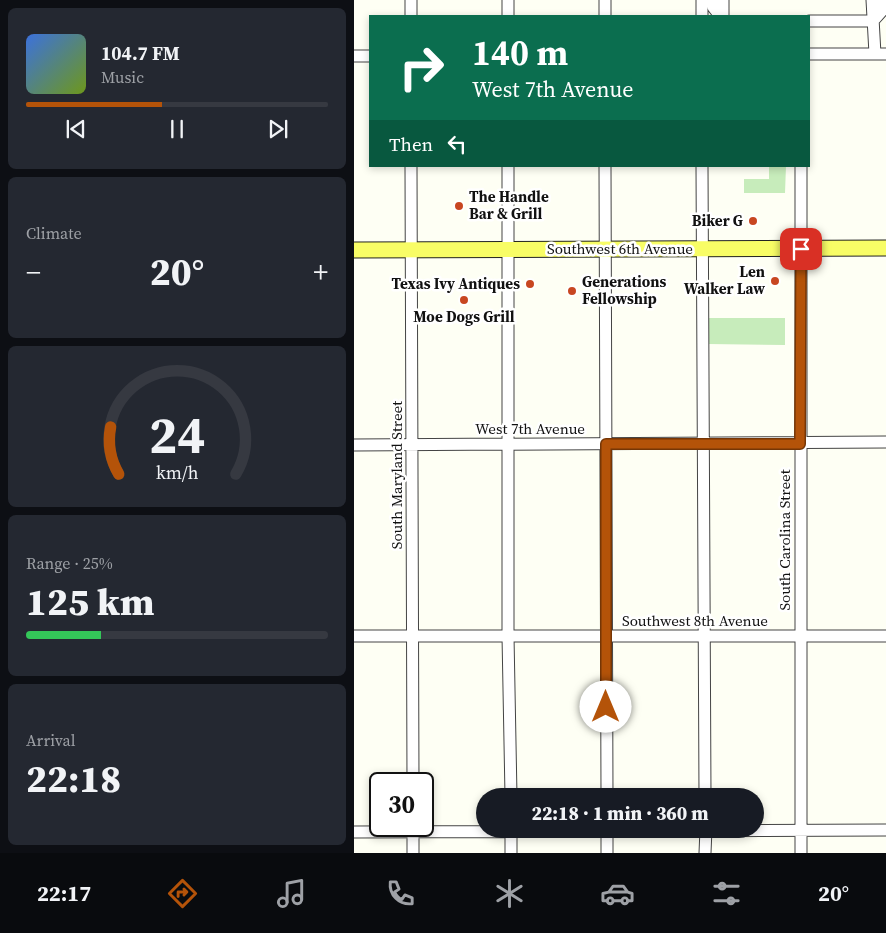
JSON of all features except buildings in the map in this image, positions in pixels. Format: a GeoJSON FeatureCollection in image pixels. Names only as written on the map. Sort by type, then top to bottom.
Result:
{"type":"FeatureCollection","features":[{"type":"Feature","properties":{"kind":"main road","name":"Southwest 6th Avenue"},"geometry":{"type":"LineString","coordinates":[[354,250],[886,248]]}},
{"type":"Feature","properties":{"kind":"street"},"geometry":{"type":"LineString","coordinates":[[411,0],[411,15]]}},
{"type":"Feature","properties":{"kind":"street"},"geometry":{"type":"LineString","coordinates":[[508,0],[508,15]]}},
{"type":"Feature","properties":{"kind":"street"},"geometry":{"type":"LineString","coordinates":[[605,0],[605,15]]}},
{"type":"Feature","properties":{"kind":"street"},"geometry":{"type":"LineString","coordinates":[[702,0],[702,15]]}},
{"type":"Feature","properties":{"kind":"street"},"geometry":{"type":"LineString","coordinates":[[713,0],[713,7],[721,15]]}},
{"type":"Feature","properties":{"kind":"street"},"geometry":{"type":"LineString","coordinates":[[722,15],[723,0]]}},
{"type":"Feature","properties":{"kind":"street"},"geometry":{"type":"LineString","coordinates":[[810,54],[880,54],[873,21],[872,0]]}},
{"type":"Feature","properties":{"kind":"street"},"geometry":{"type":"LineString","coordinates":[[810,21],[873,21],[882,11],[882,0]]}},
{"type":"Feature","properties":{"kind":"street"},"geometry":{"type":"LineString","coordinates":[[354,56],[369,56]]}},
{"type":"Feature","properties":{"kind":"street","name":"South Maryland Street"},"geometry":{"type":"LineString","coordinates":[[411,167],[413,772]]}},
{"type":"Feature","properties":{"kind":"street"},"geometry":{"type":"LineString","coordinates":[[508,167],[510,788]]}},
{"type":"Feature","properties":{"kind":"street"},"geometry":{"type":"LineString","coordinates":[[605,167],[607,788]]}},
{"type":"Feature","properties":{"kind":"street"},"geometry":{"type":"LineString","coordinates":[[702,167],[705,788]]}},
{"type":"Feature","properties":{"kind":"street","name":"South Carolina Street"},"geometry":{"type":"LineString","coordinates":[[801,853],[800,444],[802,167]]}},
{"type":"Feature","properties":{"kind":"street","name":"West 7th Avenue"},"geometry":{"type":"LineString","coordinates":[[354,445],[800,444],[886,442]]}},
{"type":"Feature","properties":{"kind":"street","name":"Southwest 8th Avenue"},"geometry":{"type":"LineString","coordinates":[[354,636],[886,636]]}},
{"type":"Feature","properties":{"kind":"street"},"geometry":{"type":"LineString","coordinates":[[434,829],[476,830]]}},
{"type":"Feature","properties":{"kind":"street"},"geometry":{"type":"LineString","coordinates":[[764,830],[886,830]]}},
{"type":"Feature","properties":{"kind":"street"},"geometry":{"type":"LineString","coordinates":[[354,832],[369,831]]}},
{"type":"Feature","properties":{"kind":"street"},"geometry":{"type":"LineString","coordinates":[[413,837],[413,853]]}},
{"type":"Feature","properties":{"kind":"street"},"geometry":{"type":"LineString","coordinates":[[511,838],[511,853]]}},
{"type":"Feature","properties":{"kind":"street"},"geometry":{"type":"LineString","coordinates":[[607,838],[607,853]]}},
{"type":"Feature","properties":{"kind":"street"},"geometry":{"type":"LineString","coordinates":[[706,838],[706,853]]}},
{"type":"Feature","properties":{"kind":"green space"},"geometry":{"type":"Polygon","coordinates":[[[769,167],[786,167],[785,193],[744,193],[744,179],[769,179],[769,167]]]}},
{"type":"Feature","properties":{"kind":"green space"},"geometry":{"type":"Polygon","coordinates":[[[708,318],[785,318],[785,345],[708,344],[708,318]]]}},
{"type":"Feature","properties":{"kind":"place","name":"The Handle Bar & Grill"},"geometry":{"type":"Point","coordinates":[459,206]}},
{"type":"Feature","properties":{"kind":"place","name":"Biker G"},"geometry":{"type":"Point","coordinates":[753,221]}},
{"type":"Feature","properties":{"kind":"place","name":"Len Walker Law"},"geometry":{"type":"Point","coordinates":[775,281]}},
{"type":"Feature","properties":{"kind":"place","name":"Texas Ivy Antiques"},"geometry":{"type":"Point","coordinates":[530,284]}},
{"type":"Feature","properties":{"kind":"place","name":"Generations Fellowship"},"geometry":{"type":"Point","coordinates":[572,291]}},
{"type":"Feature","properties":{"kind":"place","name":"Moe Dogs Grill"},"geometry":{"type":"Point","coordinates":[464,300]}},
{"type":"Feature","properties":{"kind":"route"},"geometry":{"type":"LineString","coordinates":[[606,707],[606,444],[800,444],[801,249]]}}]}
